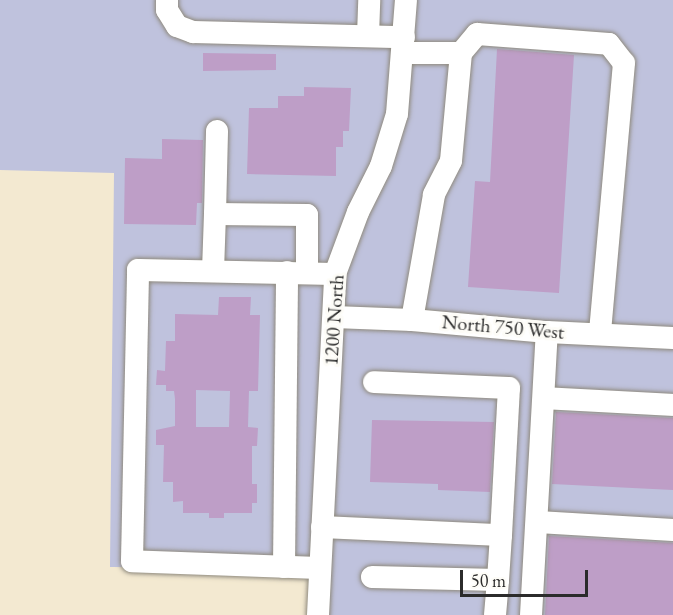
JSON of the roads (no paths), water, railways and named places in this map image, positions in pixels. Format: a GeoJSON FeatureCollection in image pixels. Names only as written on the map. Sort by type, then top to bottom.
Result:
{"type":"FeatureCollection","features":[{"type":"Feature","properties":{"kind":"street"},"geometry":{"type":"LineString","coordinates":[[167,0],[167,10],[177,26],[193,32],[368,36],[403,45],[461,53]]}},
{"type":"Feature","properties":{"kind":"street"},"geometry":{"type":"LineString","coordinates":[[368,36],[369,0]]}},
{"type":"Feature","properties":{"kind":"street","name":"1200 North"},"geometry":{"type":"LineString","coordinates":[[318,615],[335,274],[358,212],[381,166],[397,114],[406,0]]}},
{"type":"Feature","properties":{"kind":"street"},"geometry":{"type":"LineString","coordinates":[[412,320],[434,195],[451,161],[461,53],[477,34],[609,44],[624,63],[600,334]]}},
{"type":"Feature","properties":{"kind":"street"},"geometry":{"type":"LineString","coordinates":[[213,271],[217,131]]}},
{"type":"Feature","properties":{"kind":"street"},"geometry":{"type":"LineString","coordinates":[[215,214],[307,215],[297,273],[284,567]]}},
{"type":"Feature","properties":{"kind":"street"},"geometry":{"type":"LineString","coordinates":[[320,568],[132,561],[138,270],[335,274]]}},
{"type":"Feature","properties":{"kind":"street","name":"North 750 West"},"geometry":{"type":"LineString","coordinates":[[334,317],[412,320],[547,332],[673,338]]}},
{"type":"Feature","properties":{"kind":"street"},"geometry":{"type":"LineString","coordinates":[[531,615],[547,332]]}},
{"type":"Feature","properties":{"kind":"street"},"geometry":{"type":"LineString","coordinates":[[374,382],[509,388],[495,615]]}},
{"type":"Feature","properties":{"kind":"street"},"geometry":{"type":"LineString","coordinates":[[544,398],[673,405]]}},
{"type":"Feature","properties":{"kind":"street"},"geometry":{"type":"LineString","coordinates":[[538,522],[673,530]]}},
{"type":"Feature","properties":{"kind":"street"},"geometry":{"type":"LineString","coordinates":[[322,527],[501,535]]}},
{"type":"Feature","properties":{"kind":"street"},"geometry":{"type":"LineString","coordinates":[[372,577],[498,580]]}}]}
